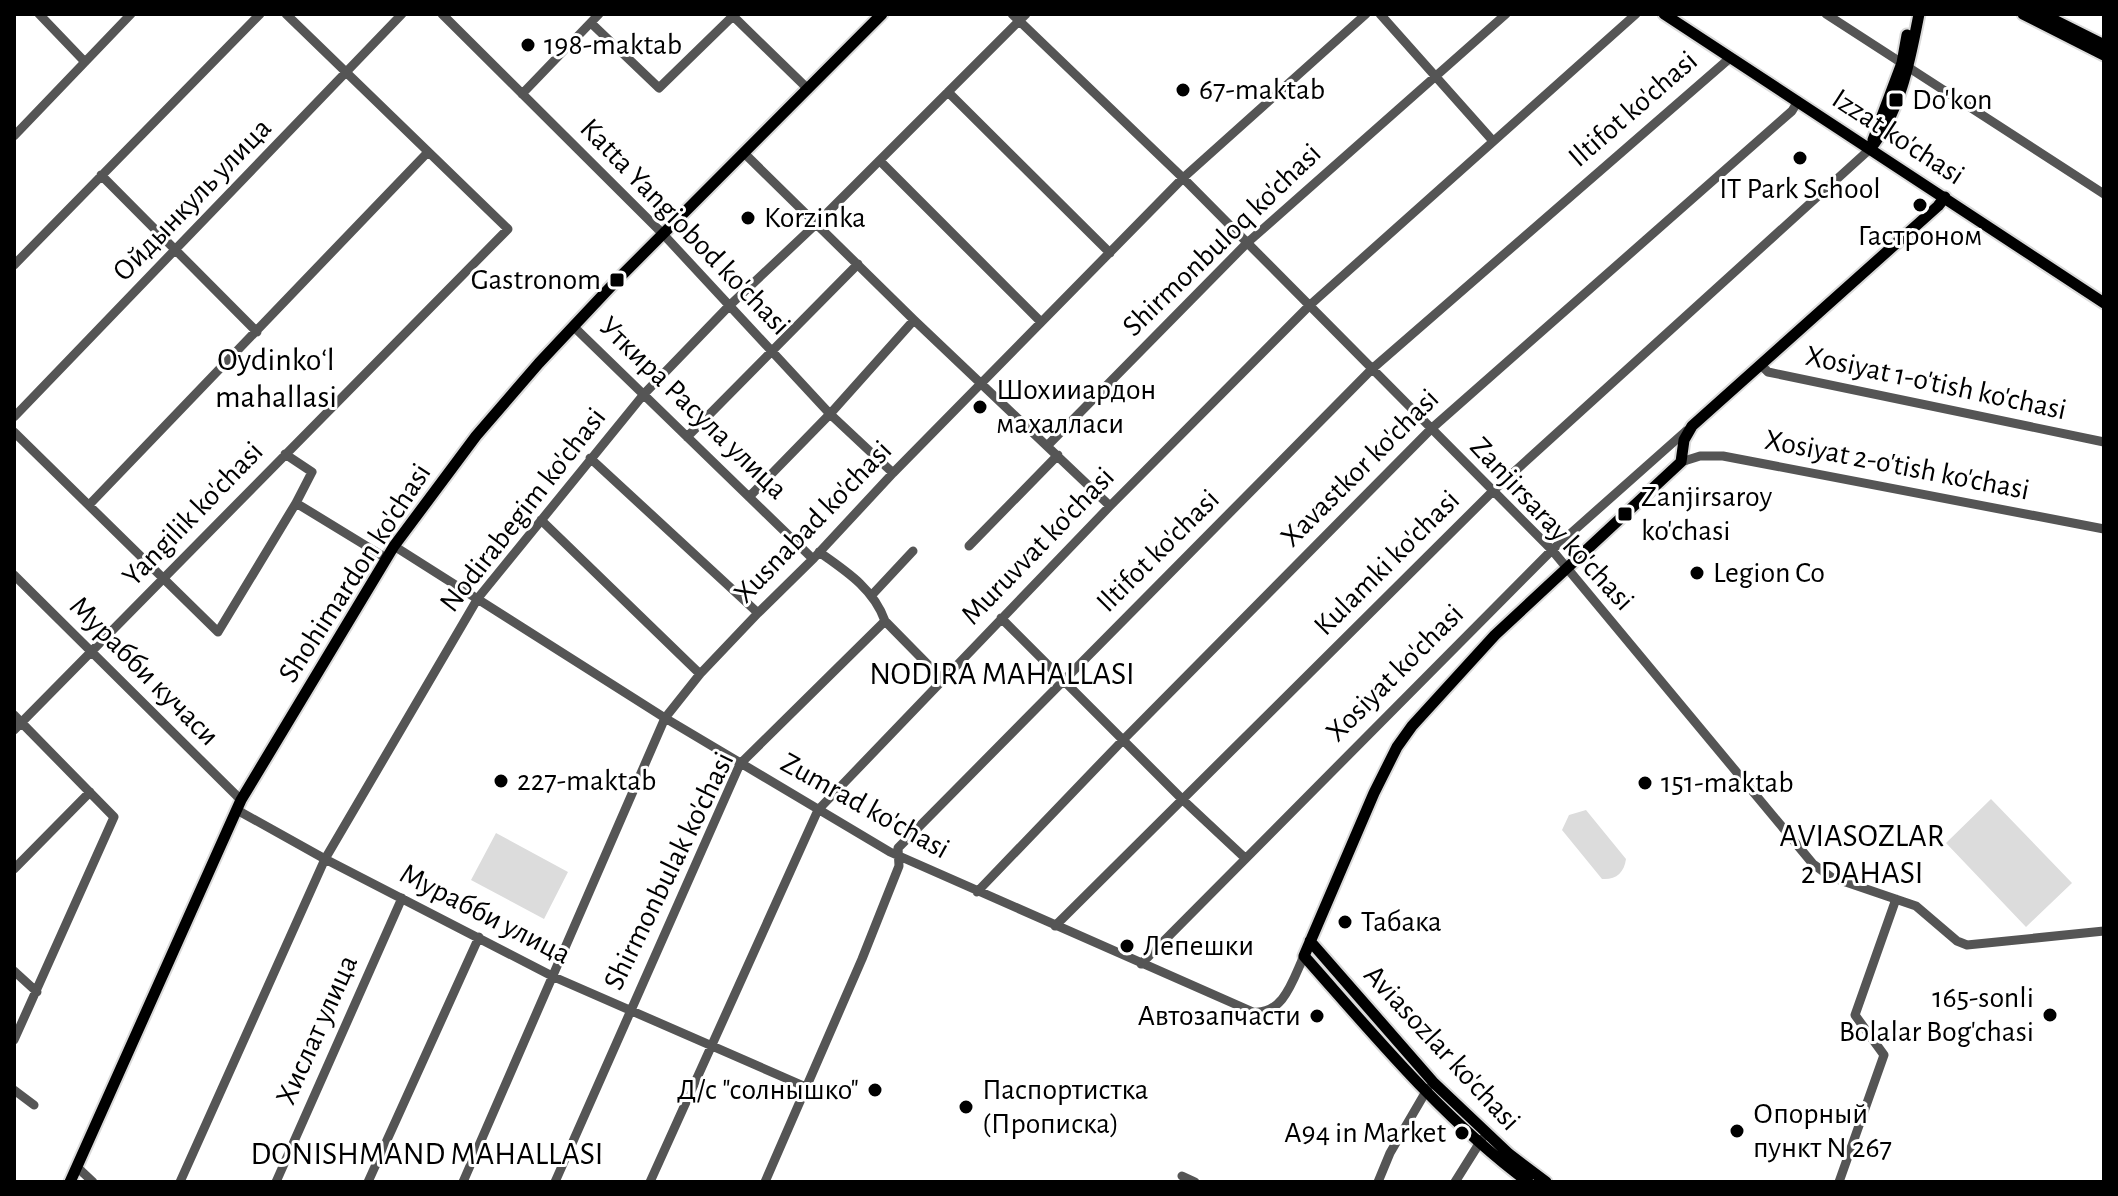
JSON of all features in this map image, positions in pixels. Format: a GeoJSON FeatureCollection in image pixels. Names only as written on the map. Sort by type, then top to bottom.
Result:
{"type":"FeatureCollection","features":[{"type":"Feature","properties":{"kind":"main road","name":"Shohimardon ko'chasi"},"geometry":{"type":"LineString","coordinates":[[70,1182],[239,805],[394,546],[476,436],[573,326],[882,14]]}},
{"type":"Feature","properties":{"kind":"main road","name":"Izzat ko'chasi"},"geometry":{"type":"LineString","coordinates":[[1664,14],[2104,303]]}},
{"type":"Feature","properties":{"kind":"main road"},"geometry":{"type":"LineString","coordinates":[[1905,66],[1911,14]]}},
{"type":"Feature","properties":{"kind":"main road"},"geometry":{"type":"LineString","coordinates":[[1870,149],[1885,131],[1919,14]]}},
{"type":"Feature","properties":{"kind":"main road"},"geometry":{"type":"LineString","coordinates":[[2023,14],[2104,55]]}},
{"type":"Feature","properties":{"kind":"main road"},"geometry":{"type":"LineString","coordinates":[[2042,14],[2104,45]]}},
{"type":"Feature","properties":{"kind":"main road","name":"Xosiyat ko'chasi"},"geometry":{"type":"LineString","coordinates":[[1692,426],[1945,197]]}},
{"type":"Feature","properties":{"kind":"main road"},"geometry":{"type":"LineString","coordinates":[[1681,462],[1684,440],[1692,426]]}},
{"type":"Feature","properties":{"kind":"main road","name":"Xosiyat ko'chasi"},"geometry":{"type":"LineString","coordinates":[[1310,941],[1374,793],[1404,736],[1495,635],[1681,462]]}},
{"type":"Feature","properties":{"kind":"main road","name":"Zumrad ko'chasi"},"geometry":{"type":"LineString","coordinates":[[1304,956],[1310,941]]}},
{"type":"Feature","properties":{"kind":"main road","name":"Aviasozlar ko'chasi"},"geometry":{"type":"LineString","coordinates":[[1310,941],[1429,1087]]}},
{"type":"Feature","properties":{"kind":"main road","name":"Aviasozlar ko'chasi"},"geometry":{"type":"LineString","coordinates":[[1304,956],[1429,1087],[1528,1182]]}},
{"type":"Feature","properties":{"kind":"main road","name":"Aviasozlar ko'chasi"},"geometry":{"type":"LineString","coordinates":[[1483,1138],[1546,1182]]}},
{"type":"Feature","properties":{"kind":"street"},"geometry":{"type":"LineString","coordinates":[[39,14],[85,62]]}},
{"type":"Feature","properties":{"kind":"street"},"geometry":{"type":"LineString","coordinates":[[14,136],[131,14]]}},
{"type":"Feature","properties":{"kind":"street"},"geometry":{"type":"LineString","coordinates":[[14,265],[260,14]]}},
{"type":"Feature","properties":{"kind":"street"},"geometry":{"type":"LineString","coordinates":[[89,505],[428,152],[286,14]]}},
{"type":"Feature","properties":{"kind":"street","name":"Ойдынкуль улица"},"geometry":{"type":"LineString","coordinates":[[14,417],[402,14]]}},
{"type":"Feature","properties":{"kind":"street","name":"Katta Yangiobod ko'chasi"},"geometry":{"type":"LineString","coordinates":[[442,14],[663,234],[830,414],[893,473]]}},
{"type":"Feature","properties":{"kind":"street"},"geometry":{"type":"LineString","coordinates":[[522,94],[599,14]]}},
{"type":"Feature","properties":{"kind":"street","name":"Xusnabad ko'chasi"},"geometry":{"type":"LineString","coordinates":[[463,1182],[665,718],[700,674],[758,613],[1183,178],[1366,14]]}},
{"type":"Feature","properties":{"kind":"street"},"geometry":{"type":"LineString","coordinates":[[1380,14],[1493,141]]}},
{"type":"Feature","properties":{"kind":"street","name":"Shirmonbuloq ko'chasi"},"geometry":{"type":"LineString","coordinates":[[1048,445],[1247,243],[1506,14]]}},
{"type":"Feature","properties":{"kind":"street","name":"Muruvvat ko'chasi"},"geometry":{"type":"LineString","coordinates":[[650,1182],[818,810],[1110,506],[1310,305],[1636,14]]}},
{"type":"Feature","properties":{"kind":"street"},"geometry":{"type":"LineString","coordinates":[[1826,14],[2104,194]]}},
{"type":"Feature","properties":{"kind":"street"},"geometry":{"type":"LineString","coordinates":[[591,23],[659,88],[734,15],[808,89]]}},
{"type":"Feature","properties":{"kind":"street","name":"Zanjirsaray ko'chasi"},"geometry":{"type":"LineString","coordinates":[[1019,16],[1552,550],[1807,859],[1831,877],[1916,906],[1957,941],[1967,945],[2104,931]]}},
{"type":"Feature","properties":{"kind":"street","name":"Nodirabegim ko'chasi"},"geometry":{"type":"LineString","coordinates":[[180,1182],[325,859],[478,598],[644,394],[729,306],[880,161],[1019,16]]}},
{"type":"Feature","properties":{"kind":"street","name":"Iltifot ko'chasi"},"geometry":{"type":"LineString","coordinates":[[765,1182],[862,959],[899,866],[898,848],[1372,369],[1730,58]]}},
{"type":"Feature","properties":{"kind":"street"},"geometry":{"type":"LineString","coordinates":[[948,92],[1110,253]]}},
{"type":"Feature","properties":{"kind":"street","name":"Xavastkor ko'chasi"},"geometry":{"type":"LineString","coordinates":[[977,892],[1431,429],[1792,111],[1798,101]]}},
{"type":"Feature","properties":{"kind":"street","name":"Kulamki ko'chasi"},"geometry":{"type":"LineString","coordinates":[[1055,926],[1493,491],[1870,149]]}},
{"type":"Feature","properties":{"kind":"street","name":"Yangilik ko'chasi"},"geometry":{"type":"LineString","coordinates":[[16,722],[91,652],[508,229],[428,152]]}},
{"type":"Feature","properties":{"kind":"street"},"geometry":{"type":"LineString","coordinates":[[745,154],[815,225],[1110,506]]}},
{"type":"Feature","properties":{"kind":"street"},"geometry":{"type":"LineString","coordinates":[[880,161],[1041,322]]}},
{"type":"Feature","properties":{"kind":"street"},"geometry":{"type":"LineString","coordinates":[[101,175],[257,332]]}},
{"type":"Feature","properties":{"kind":"street"},"geometry":{"type":"LineString","coordinates":[[687,437],[858,264]]}},
{"type":"Feature","properties":{"kind":"street"},"geometry":{"type":"LineString","coordinates":[[749,497],[830,414],[914,320]]}},
{"type":"Feature","properties":{"kind":"street","name":"Уткира Расула улица"},"geometry":{"type":"LineString","coordinates":[[573,326],[749,497],[816,556],[852,575],[880,608],[885,621],[942,679]]}},
{"type":"Feature","properties":{"kind":"street","name":"Xosiyat 1-o'tish ko'chasi"},"geometry":{"type":"LineString","coordinates":[[1761,365],[1768,372],[2104,442]]}},
{"type":"Feature","properties":{"kind":"street","name":"Xosiyat ko'chasi"},"geometry":{"type":"LineString","coordinates":[[1141,964],[1552,550],[1692,426]]}},
{"type":"Feature","properties":{"kind":"street"},"geometry":{"type":"LineString","coordinates":[[14,432],[219,632],[312,472],[285,454]]}},
{"type":"Feature","properties":{"kind":"street"},"geometry":{"type":"LineString","coordinates":[[969,546],[1058,455]]}},
{"type":"Feature","properties":{"kind":"street","name":"Xosiyat 2-o'tish ko'chasi"},"geometry":{"type":"LineString","coordinates":[[1681,462],[1700,456],[1723,456],[2104,529]]}},
{"type":"Feature","properties":{"kind":"street"},"geometry":{"type":"LineString","coordinates":[[590,458],[758,613]]}},
{"type":"Feature","properties":{"kind":"street"},"geometry":{"type":"LineString","coordinates":[[296,503],[386,558]]}},
{"type":"Feature","properties":{"kind":"street"},"geometry":{"type":"LineString","coordinates":[[541,520],[700,674]]}},
{"type":"Feature","properties":{"kind":"street","name":"Zumrad ko'chasi"},"geometry":{"type":"LineString","coordinates":[[394,546],[665,718],[898,857],[1237,1006],[1261,1012],[1282,1000],[1304,956]]}},
{"type":"Feature","properties":{"kind":"street"},"geometry":{"type":"LineString","coordinates":[[871,596],[913,551]]}},
{"type":"Feature","properties":{"kind":"street","name":"Мурабби кучаси"},"geometry":{"type":"LineString","coordinates":[[14,575],[239,805]]}},
{"type":"Feature","properties":{"kind":"street"},"geometry":{"type":"LineString","coordinates":[[1001,618],[1245,858]]}},
{"type":"Feature","properties":{"kind":"street","name":"Shirmonbulak ko'chasi"},"geometry":{"type":"LineString","coordinates":[[555,1182],[740,764],[885,621]]}},
{"type":"Feature","properties":{"kind":"street"},"geometry":{"type":"LineString","coordinates":[[14,1040],[114,818],[16,722]]}},
{"type":"Feature","properties":{"kind":"street"},"geometry":{"type":"LineString","coordinates":[[14,869],[90,792]]}},
{"type":"Feature","properties":{"kind":"street","name":"Мурабби улица"},"geometry":{"type":"LineString","coordinates":[[239,805],[325,859],[554,977],[806,1087]]}},
{"type":"Feature","properties":{"kind":"street","name":"Хислат улица"},"geometry":{"type":"LineString","coordinates":[[276,1182],[402,898]]}},
{"type":"Feature","properties":{"kind":"street"},"geometry":{"type":"LineString","coordinates":[[1839,1182],[1884,1055],[1855,1015],[1896,899]]}},
{"type":"Feature","properties":{"kind":"street"},"geometry":{"type":"LineString","coordinates":[[368,1182],[479,937]]}},
{"type":"Feature","properties":{"kind":"street"},"geometry":{"type":"LineString","coordinates":[[14,971],[37,992]]}},
{"type":"Feature","properties":{"kind":"street"},"geometry":{"type":"LineString","coordinates":[[1378,1182],[1390,1153],[1429,1087]]}},
{"type":"Feature","properties":{"kind":"street"},"geometry":{"type":"LineString","coordinates":[[14,1090],[34,1105]]}},
{"type":"Feature","properties":{"kind":"street"},"geometry":{"type":"LineString","coordinates":[[1455,1182],[1483,1138]]}},
{"type":"Feature","properties":{"kind":"street"},"geometry":{"type":"LineString","coordinates":[[77,1167],[93,1182]]}},
{"type":"Feature","properties":{"kind":"street"},"geometry":{"type":"LineString","coordinates":[[1182,1176],[1195,1182]]}},
{"type":"Feature","properties":{"kind":"shaded area"},"geometry":{"type":"Polygon","coordinates":[[[1991,799],[2072,883],[2026,927],[1946,843],[1991,799]]]}},
{"type":"Feature","properties":{"kind":"shaded area"},"geometry":{"type":"Polygon","coordinates":[[[1586,810],[1626,859],[1621,872],[1615,877],[1602,879],[1562,830],[1569,815],[1586,810]]]}},
{"type":"Feature","properties":{"kind":"shaded area"},"geometry":{"type":"Polygon","coordinates":[[[496,833],[568,872],[544,919],[471,880],[496,833]]]}},
{"type":"Feature","properties":{"kind":"place","name":"198-maktab"},"geometry":{"type":"Point","coordinates":[528,45]}},
{"type":"Feature","properties":{"kind":"place","name":"67-maktab"},"geometry":{"type":"Point","coordinates":[1183,90]}},
{"type":"Feature","properties":{"kind":"place","name":"Do'kon"},"geometry":{"type":"Point","coordinates":[1896,100]}},
{"type":"Feature","properties":{"kind":"place","name":"IT Park School"},"geometry":{"type":"Point","coordinates":[1800,158]}},
{"type":"Feature","properties":{"kind":"place","name":"Гастроном"},"geometry":{"type":"Point","coordinates":[1920,205]}},
{"type":"Feature","properties":{"kind":"place","name":"Korzinka"},"geometry":{"type":"Point","coordinates":[748,218]}},
{"type":"Feature","properties":{"kind":"place","name":"Gastronom"},"geometry":{"type":"Point","coordinates":[617,280]}},
{"type":"Feature","properties":{"kind":"place","name":"Шохииардон махалласи"},"geometry":{"type":"Point","coordinates":[980,407]}},
{"type":"Feature","properties":{"kind":"place","name":"Zanjirsaroy ko'chasi"},"geometry":{"type":"Point","coordinates":[1625,514]}},
{"type":"Feature","properties":{"kind":"place","name":"Legion Co"},"geometry":{"type":"Point","coordinates":[1697,573]}},
{"type":"Feature","properties":{"kind":"place","name":"227-maktab"},"geometry":{"type":"Point","coordinates":[501,781]}},
{"type":"Feature","properties":{"kind":"place","name":"151-maktab"},"geometry":{"type":"Point","coordinates":[1645,783]}},
{"type":"Feature","properties":{"kind":"place","name":"Табака"},"geometry":{"type":"Point","coordinates":[1345,922]}},
{"type":"Feature","properties":{"kind":"place","name":"Лепешки"},"geometry":{"type":"Point","coordinates":[1127,946]}},
{"type":"Feature","properties":{"kind":"place","name":"165-sonli Bolalar Bog'chasi"},"geometry":{"type":"Point","coordinates":[2050,1015]}},
{"type":"Feature","properties":{"kind":"place","name":"Автозапчасти"},"geometry":{"type":"Point","coordinates":[1317,1016]}},
{"type":"Feature","properties":{"kind":"place","name":"Д/с \"солнышко\""},"geometry":{"type":"Point","coordinates":[875,1090]}},
{"type":"Feature","properties":{"kind":"place","name":"Паспортистка (Прописка)"},"geometry":{"type":"Point","coordinates":[966,1107]}},
{"type":"Feature","properties":{"kind":"place","name":"Опорный пункт N 267"},"geometry":{"type":"Point","coordinates":[1737,1131]}},
{"type":"Feature","properties":{"kind":"place","name":"A94 in Market"},"geometry":{"type":"Point","coordinates":[1462,1133]}},
{"type":"Feature","properties":{"kind":"district","name":"Oydinkoʻl mahallasi"},"geometry":{"type":"Point","coordinates":[276,378]}},
{"type":"Feature","properties":{"kind":"district","name":"NODIRA MAHALLASI"},"geometry":{"type":"Point","coordinates":[1002,674]}},
{"type":"Feature","properties":{"kind":"district","name":"AVIASOZLAR 2 DAHASI"},"geometry":{"type":"Point","coordinates":[1862,854]}},
{"type":"Feature","properties":{"kind":"district","name":"DONISHMAND MAHALLASI"},"geometry":{"type":"Point","coordinates":[427,1154]}}]}
